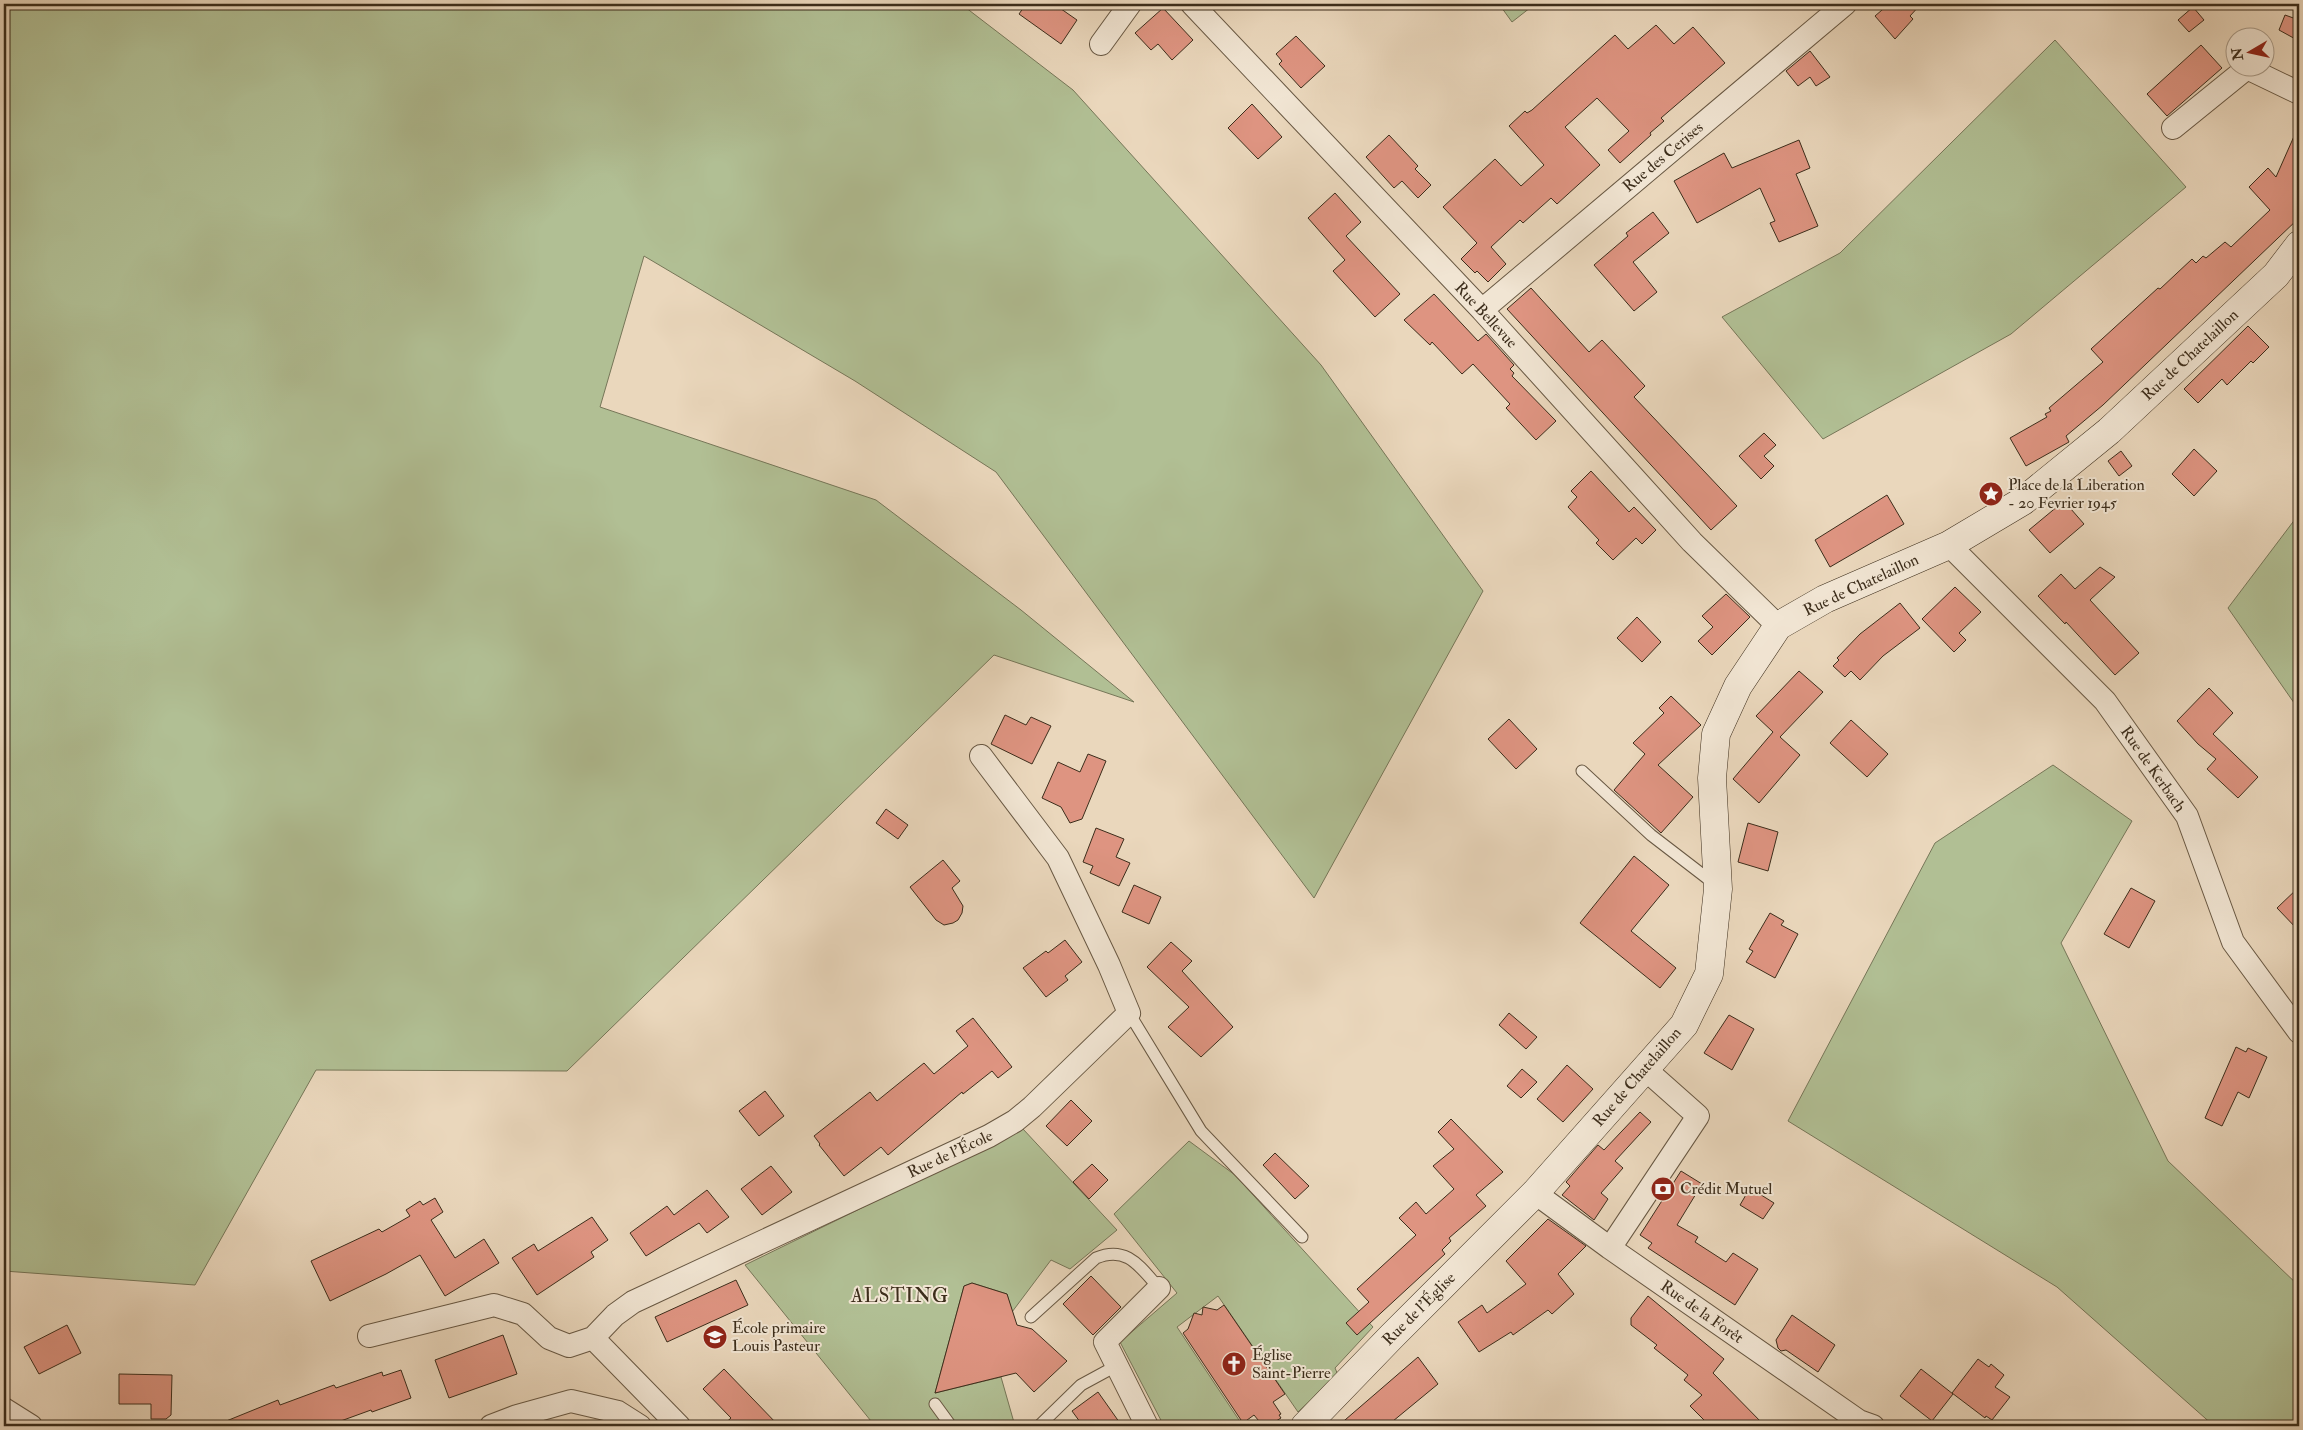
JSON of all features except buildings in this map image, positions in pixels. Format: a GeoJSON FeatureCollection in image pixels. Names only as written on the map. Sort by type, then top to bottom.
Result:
{"type":"FeatureCollection","features":[{"type":"Feature","properties":{"kind":"main road","name":"Rue de Chatelaillon"},"geometry":{"type":"LineString","coordinates":[[1535,1193],[1684,1025],[1709,974],[1718,886],[1712,778],[1716,734],[1738,686],[1778,626],[1825,599],[1949,545],[2023,501],[2109,431],[2276,275],[2299,245]]}},
{"type":"Feature","properties":{"kind":"main road","name":"Rue de l'Église"},"geometry":{"type":"LineString","coordinates":[[1305,1426],[1535,1193]]}},
{"type":"Feature","properties":{"kind":"street"},"geometry":{"type":"LineString","coordinates":[[1101,44],[1130,4]]}},
{"type":"Feature","properties":{"kind":"street","name":"Rue Bellevue"},"geometry":{"type":"LineString","coordinates":[[1192,4],[1482,310],[1692,542],[1778,626]]}},
{"type":"Feature","properties":{"kind":"street","name":"Rue des Cerises"},"geometry":{"type":"LineString","coordinates":[[1482,310],[1844,4]]}},
{"type":"Feature","properties":{"kind":"street"},"geometry":{"type":"LineString","coordinates":[[2173,128],[2247,68],[2299,93]]}},
{"type":"Feature","properties":{"kind":"street","name":"Rue de Kerbach"},"geometry":{"type":"LineString","coordinates":[[1949,545],[2105,701],[2187,816],[2233,942],[2299,1032]]}},
{"type":"Feature","properties":{"kind":"street"},"geometry":{"type":"LineString","coordinates":[[981,756],[1058,858],[1109,965],[1129,1013]]}},
{"type":"Feature","properties":{"kind":"street","name":"Rue de l'École"},"geometry":{"type":"LineString","coordinates":[[593,1338],[614,1315],[633,1302],[989,1136],[1015,1121],[1129,1013]]}},
{"type":"Feature","properties":{"kind":"street"},"geometry":{"type":"LineString","coordinates":[[1610,1248],[1698,1116],[1645,1069]]}},
{"type":"Feature","properties":{"kind":"street","name":"Rue de la Forêt"},"geometry":{"type":"LineString","coordinates":[[1535,1193],[1610,1248],[1858,1421],[1873,1426]]}},
{"type":"Feature","properties":{"kind":"street"},"geometry":{"type":"LineString","coordinates":[[1147,1426],[1105,1342],[1159,1288]]}},
{"type":"Feature","properties":{"kind":"street"},"geometry":{"type":"LineString","coordinates":[[369,1336],[494,1305],[523,1314],[549,1338],[570,1346],[593,1338],[679,1426]]}},
{"type":"Feature","properties":{"kind":"street"},"geometry":{"type":"LineString","coordinates":[[491,1426],[517,1416],[572,1401],[618,1412],[640,1426]]}},
{"type":"Feature","properties":{"kind":"street"},"geometry":{"type":"LineString","coordinates":[[4,1409],[31,1426]]}},
{"type":"Feature","properties":{"kind":"lane"},"geometry":{"type":"LineString","coordinates":[[1582,771],[1650,835],[1718,886]]}},
{"type":"Feature","properties":{"kind":"lane"},"geometry":{"type":"LineString","coordinates":[[1129,1013],[1201,1131],[1302,1236]]}},
{"type":"Feature","properties":{"kind":"lane"},"geometry":{"type":"LineString","coordinates":[[1031,1317],[1096,1258],[1114,1252],[1130,1258],[1159,1288]]}},
{"type":"Feature","properties":{"kind":"lane"},"geometry":{"type":"LineString","coordinates":[[1038,1426],[1082,1385],[1116,1366]]}},
{"type":"Feature","properties":{"kind":"lane"},"geometry":{"type":"LineString","coordinates":[[935,1404],[951,1426]]}},
{"type":"Feature","properties":{"kind":"green space"},"geometry":{"type":"Polygon","coordinates":[[[4,4],[961,4],[1073,90],[1321,365],[1483,591],[1314,898],[996,472],[855,381],[644,256],[600,407],[876,500],[1021,610],[1134,702],[994,655],[567,1071],[316,1070],[195,1285],[4,1271],[4,4]]]}},
{"type":"Feature","properties":{"kind":"green space"},"geometry":{"type":"Polygon","coordinates":[[[1499,4],[1535,4],[1512,22],[1499,4]]]}},
{"type":"Feature","properties":{"kind":"green space"},"geometry":{"type":"Polygon","coordinates":[[[2055,40],[2186,187],[2011,334],[1823,439],[1722,317],[1840,253],[2055,40]]]}},
{"type":"Feature","properties":{"kind":"green space"},"geometry":{"type":"Polygon","coordinates":[[[2299,514],[2299,710],[2228,608],[2299,514]]]}},
{"type":"Feature","properties":{"kind":"green space"},"geometry":{"type":"Polygon","coordinates":[[[2053,765],[2132,821],[2061,943],[2168,1161],[2299,1286],[2299,1426],[2214,1426],[2057,1287],[1788,1121],[1935,843],[2053,765]]]}},
{"type":"Feature","properties":{"kind":"green space"},"geometry":{"type":"Polygon","coordinates":[[[1023,1129],[1117,1230],[1070,1269],[1051,1260],[1012,1312],[1007,1294],[972,1283],[964,1286],[935,1393],[1001,1377],[1015,1426],[875,1426],[745,1265],[1023,1129]]]}},
{"type":"Feature","properties":{"kind":"green space"},"geometry":{"type":"Polygon","coordinates":[[[1189,1141],[1235,1175],[1373,1327],[1335,1368],[1338,1375],[1298,1412],[1218,1296],[1177,1327],[1243,1426],[1164,1426],[1120,1342],[1177,1293],[1114,1214],[1189,1141]]]}},
{"type":"Feature","properties":{"kind":"place","name":"Place de la Liberation - 20 Fevrier 1945"},"geometry":{"type":"Point","coordinates":[1991,494]}},
{"type":"Feature","properties":{"kind":"place","name":"Crédit Mutuel"},"geometry":{"type":"Point","coordinates":[1663,1189]}},
{"type":"Feature","properties":{"kind":"place","name":"École primaire Louis Pasteur"},"geometry":{"type":"Point","coordinates":[715,1337]}},
{"type":"Feature","properties":{"kind":"place","name":"Église Saint-Pierre"},"geometry":{"type":"Point","coordinates":[1234,1364]}},
{"type":"Feature","properties":{"kind":"district","name":"ALSTING"},"geometry":{"type":"Point","coordinates":[900,1296]}}]}
